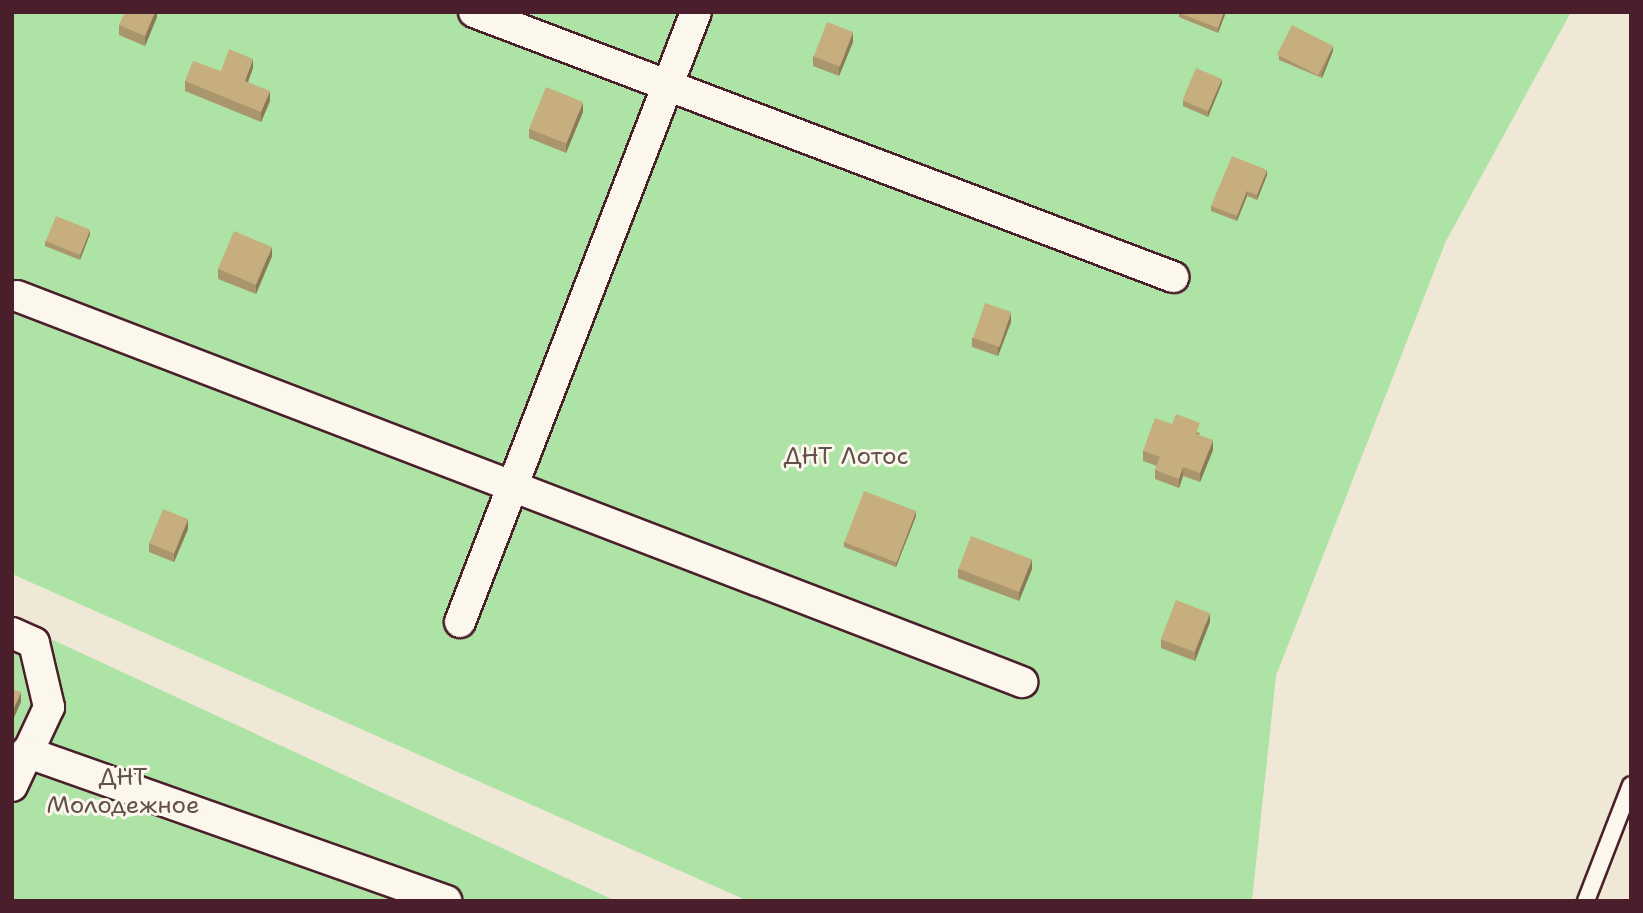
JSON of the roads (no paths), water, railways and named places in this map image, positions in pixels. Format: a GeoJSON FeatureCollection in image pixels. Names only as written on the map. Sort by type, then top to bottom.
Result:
{"type":"FeatureCollection","features":[{"type":"Feature","properties":{"kind":"street"},"geometry":{"type":"LineString","coordinates":[[474,12],[1173,277]]}},
{"type":"Feature","properties":{"kind":"street"},"geometry":{"type":"LineString","coordinates":[[460,622],[515,488],[696,12]]}},
{"type":"Feature","properties":{"kind":"street"},"geometry":{"type":"LineString","coordinates":[[17,296],[1022,682]]}},
{"type":"Feature","properties":{"kind":"street"},"geometry":{"type":"LineString","coordinates":[[12,632],[34,643],[49,707],[12,786]]}},
{"type":"Feature","properties":{"kind":"street"},"geometry":{"type":"LineString","coordinates":[[26,752],[446,901]]}},
{"type":"Feature","properties":{"kind":"lane"},"geometry":{"type":"LineString","coordinates":[[1586,901],[1631,785]]}},
{"type":"Feature","properties":{"kind":"park label","name":"ДНТ Лотос"},"geometry":{"type":"Point","coordinates":[846,457]}},
{"type":"Feature","properties":{"kind":"park label","name":"ДНТ Молодежное"},"geometry":{"type":"Point","coordinates":[123,792]}}]}
